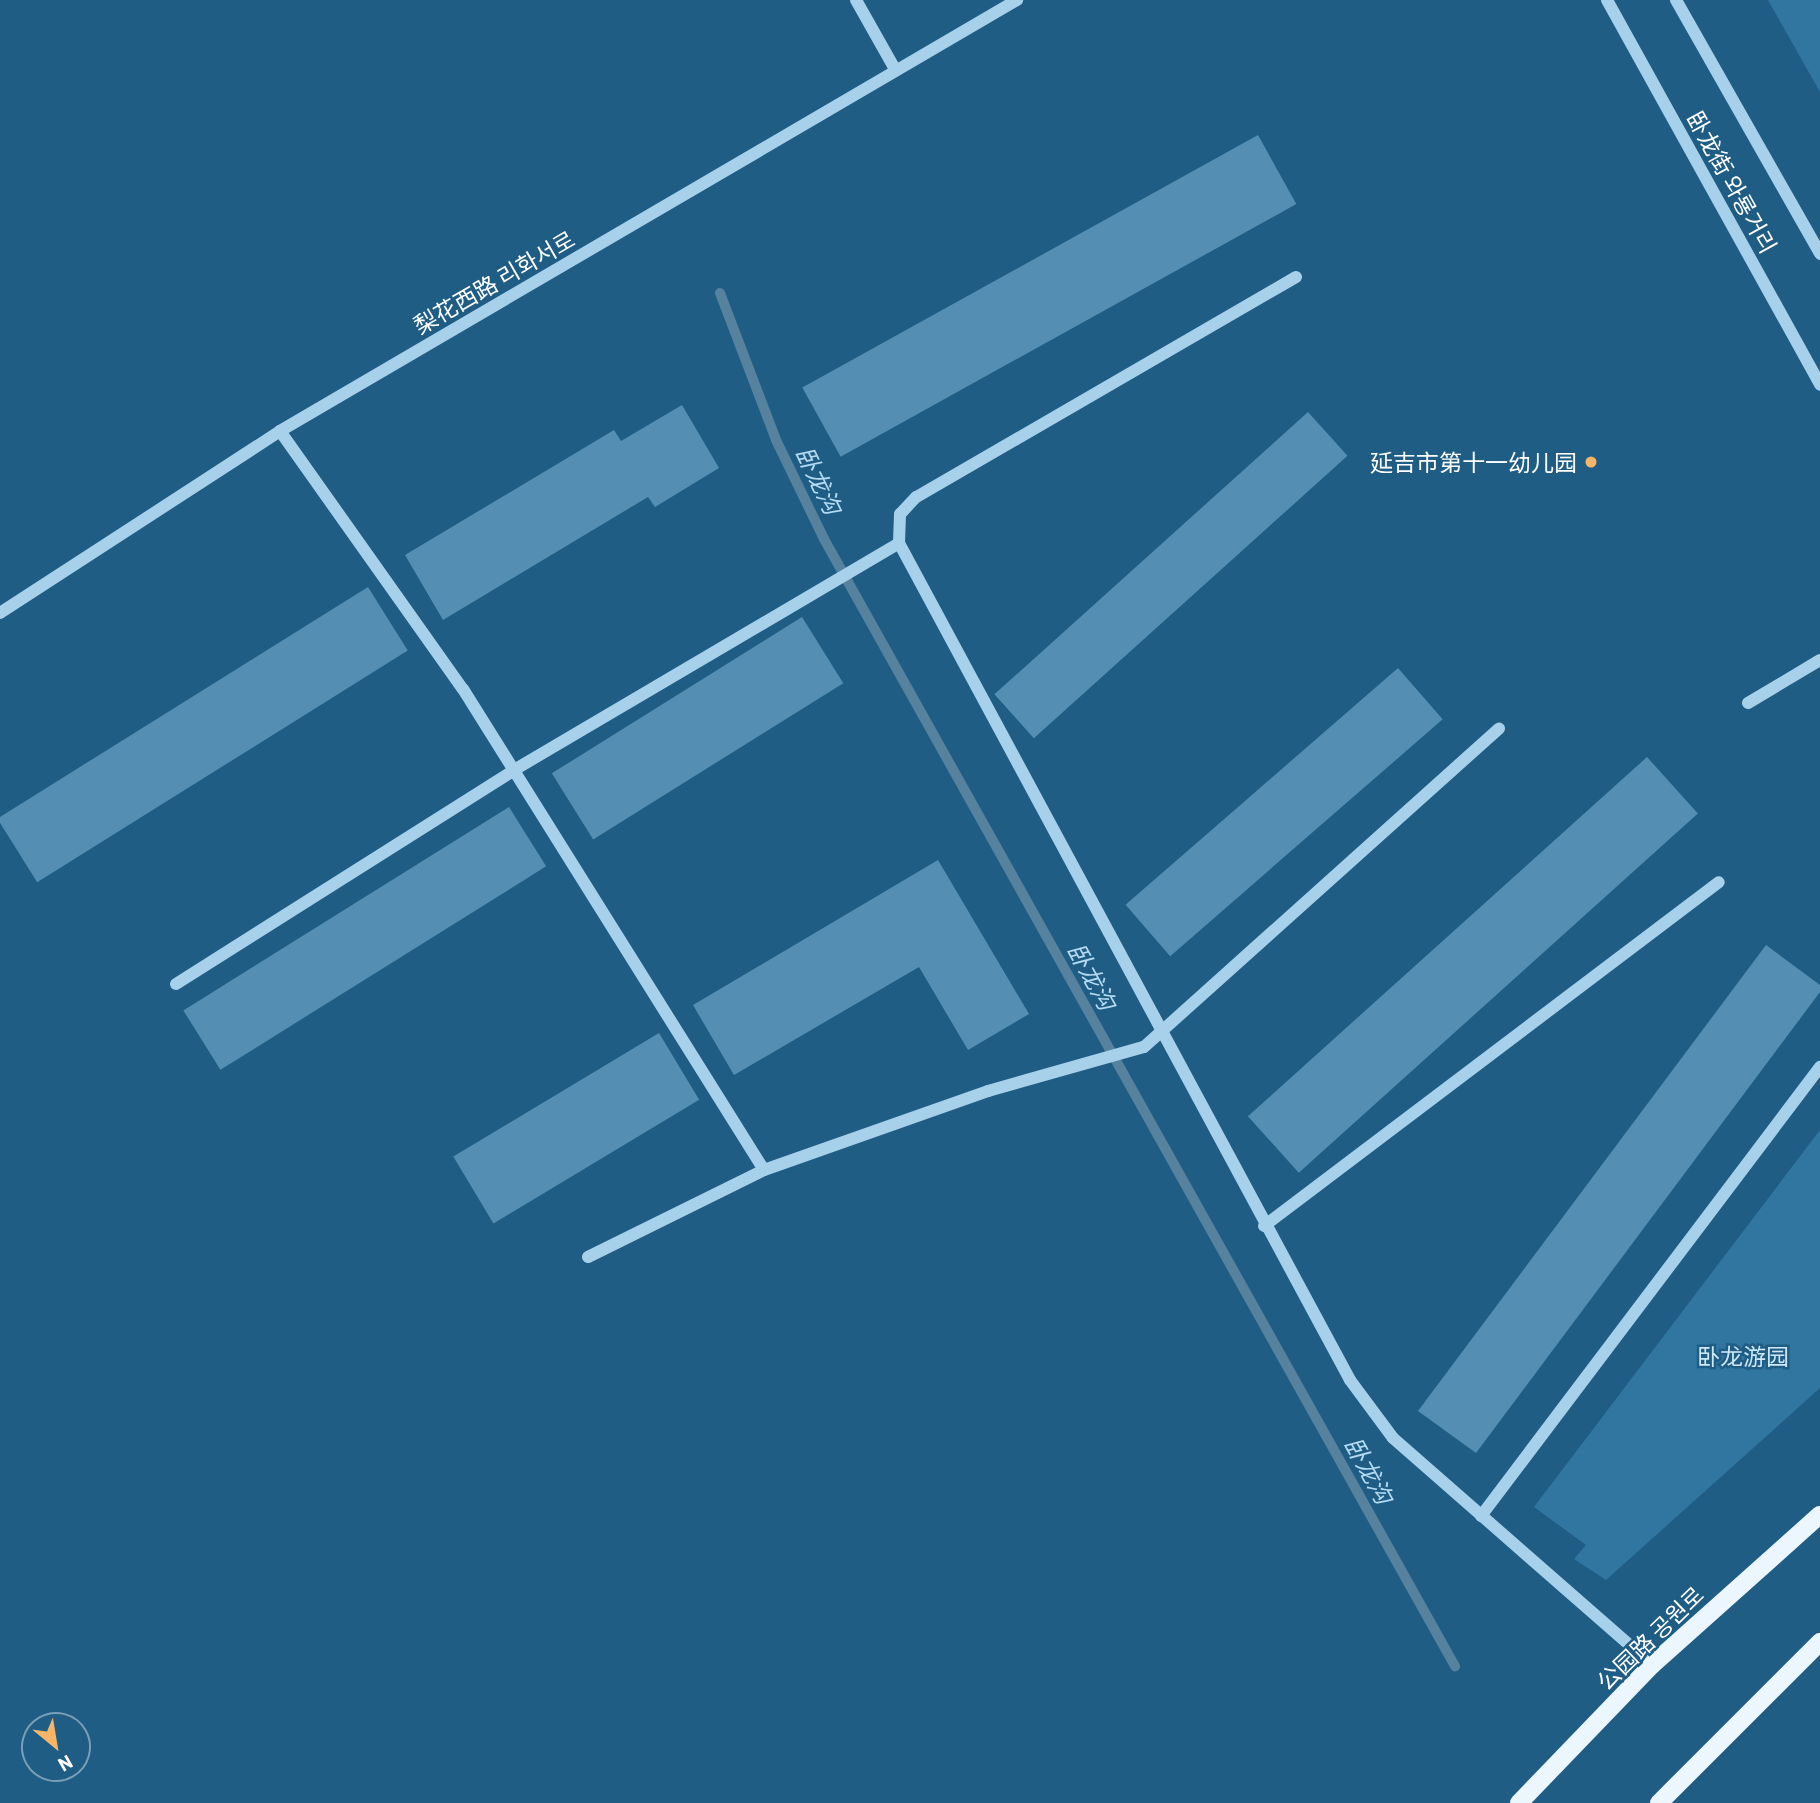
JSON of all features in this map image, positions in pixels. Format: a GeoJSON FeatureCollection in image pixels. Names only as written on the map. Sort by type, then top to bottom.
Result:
{"type":"FeatureCollection","features":[{"type":"Feature","properties":{"kind":"main road","name":"公园路 공원로"},"geometry":{"type":"LineString","coordinates":[[1520,1803],[1652,1665],[1820,1515]]}},
{"type":"Feature","properties":{"kind":"main road"},"geometry":{"type":"LineString","coordinates":[[1659,1803],[1820,1642]]}},
{"type":"Feature","properties":{"kind":"street"},"geometry":{"type":"LineString","coordinates":[[856,0],[896,71]]}},
{"type":"Feature","properties":{"kind":"street","name":"梨花西路 리화서로"},"geometry":{"type":"LineString","coordinates":[[0,613],[280,431],[1017,0]]}},
{"type":"Feature","properties":{"kind":"street","name":"卧龙街 와룡거리"},"geometry":{"type":"LineString","coordinates":[[1607,0],[1820,385]]}},
{"type":"Feature","properties":{"kind":"street","name":"卧龙街 와룡거리"},"geometry":{"type":"LineString","coordinates":[[1676,0],[1820,254]]}},
{"type":"Feature","properties":{"kind":"street"},"geometry":{"type":"LineString","coordinates":[[1296,277],[916,497],[900,514],[899,543],[1339,1361],[1393,1438],[1652,1665]]}},
{"type":"Feature","properties":{"kind":"street"},"geometry":{"type":"LineString","coordinates":[[280,431],[514,771],[764,1170]]}},
{"type":"Feature","properties":{"kind":"street"},"geometry":{"type":"LineString","coordinates":[[176,984],[514,771],[899,543]]}},
{"type":"Feature","properties":{"kind":"street"},"geometry":{"type":"LineString","coordinates":[[1748,703],[1820,660]]}},
{"type":"Feature","properties":{"kind":"street"},"geometry":{"type":"LineString","coordinates":[[588,1257],[764,1170],[1110,1053],[1144,1046],[1162,1036],[1499,728]]}},
{"type":"Feature","properties":{"kind":"street"},"geometry":{"type":"LineString","coordinates":[[1264,1226],[1719,882]]}},
{"type":"Feature","properties":{"kind":"street"},"geometry":{"type":"LineString","coordinates":[[1480,1516],[1820,1067]]}},
{"type":"Feature","properties":{"kind":"green space"},"geometry":{"type":"Polygon","coordinates":[[[1768,0],[1820,0],[1820,92],[1768,0]]]}},
{"type":"Feature","properties":{"kind":"green space","name":"卧龙游园"},"geometry":{"type":"Polygon","coordinates":[[[1820,1130],[1820,1388],[1606,1580],[1574,1559],[1586,1545],[1534,1507],[1820,1130]]]}},
{"type":"Feature","properties":{"kind":"building"},"geometry":{"type":"Polygon","coordinates":[[[1258,135],[1296,204],[841,457],[802,388],[1258,135]]]}},
{"type":"Feature","properties":{"kind":"building"},"geometry":{"type":"Polygon","coordinates":[[[682,405],[719,468],[655,507],[648,497],[443,620],[405,555],[614,430],[621,441],[682,405]]]}},
{"type":"Feature","properties":{"kind":"building"},"geometry":{"type":"Polygon","coordinates":[[[1308,412],[1347,456],[1034,738],[994,694],[1308,412]]]}},
{"type":"Feature","properties":{"kind":"building"},"geometry":{"type":"Polygon","coordinates":[[[368,587],[408,651],[37,882],[0,823],[0,817],[368,587]]]}},
{"type":"Feature","properties":{"kind":"building"},"geometry":{"type":"Polygon","coordinates":[[[802,617],[843,683],[593,839],[552,773],[802,617]]]}},
{"type":"Feature","properties":{"kind":"building"},"geometry":{"type":"Polygon","coordinates":[[[1398,668],[1443,719],[1170,956],[1126,905],[1398,668]]]}},
{"type":"Feature","properties":{"kind":"building"},"geometry":{"type":"Polygon","coordinates":[[[1647,757],[1698,813],[1299,1173],[1248,1116],[1647,757]]]}},
{"type":"Feature","properties":{"kind":"building"},"geometry":{"type":"Polygon","coordinates":[[[509,807],[546,866],[220,1070],[183,1010],[509,807]]]}},
{"type":"Feature","properties":{"kind":"building"},"geometry":{"type":"Polygon","coordinates":[[[938,860],[1029,1014],[968,1050],[919,967],[734,1075],[693,1005],[938,860]]]}},
{"type":"Feature","properties":{"kind":"building"},"geometry":{"type":"Polygon","coordinates":[[[1766,945],[1820,985],[1820,992],[1476,1453],[1418,1411],[1766,945]]]}},
{"type":"Feature","properties":{"kind":"building"},"geometry":{"type":"Polygon","coordinates":[[[659,1033],[699,1100],[493,1223],[453,1157],[659,1033]]]}},
{"type":"Feature","properties":{"kind":"waterway","name":"卧龙沟"},"geometry":{"type":"LineString","coordinates":[[720,293],[776,440],[824,539],[1455,1666]]}},
{"type":"Feature","properties":{"kind":"place","name":"延吉市第十一幼儿园"},"geometry":{"type":"Point","coordinates":[1591,462]}}]}
